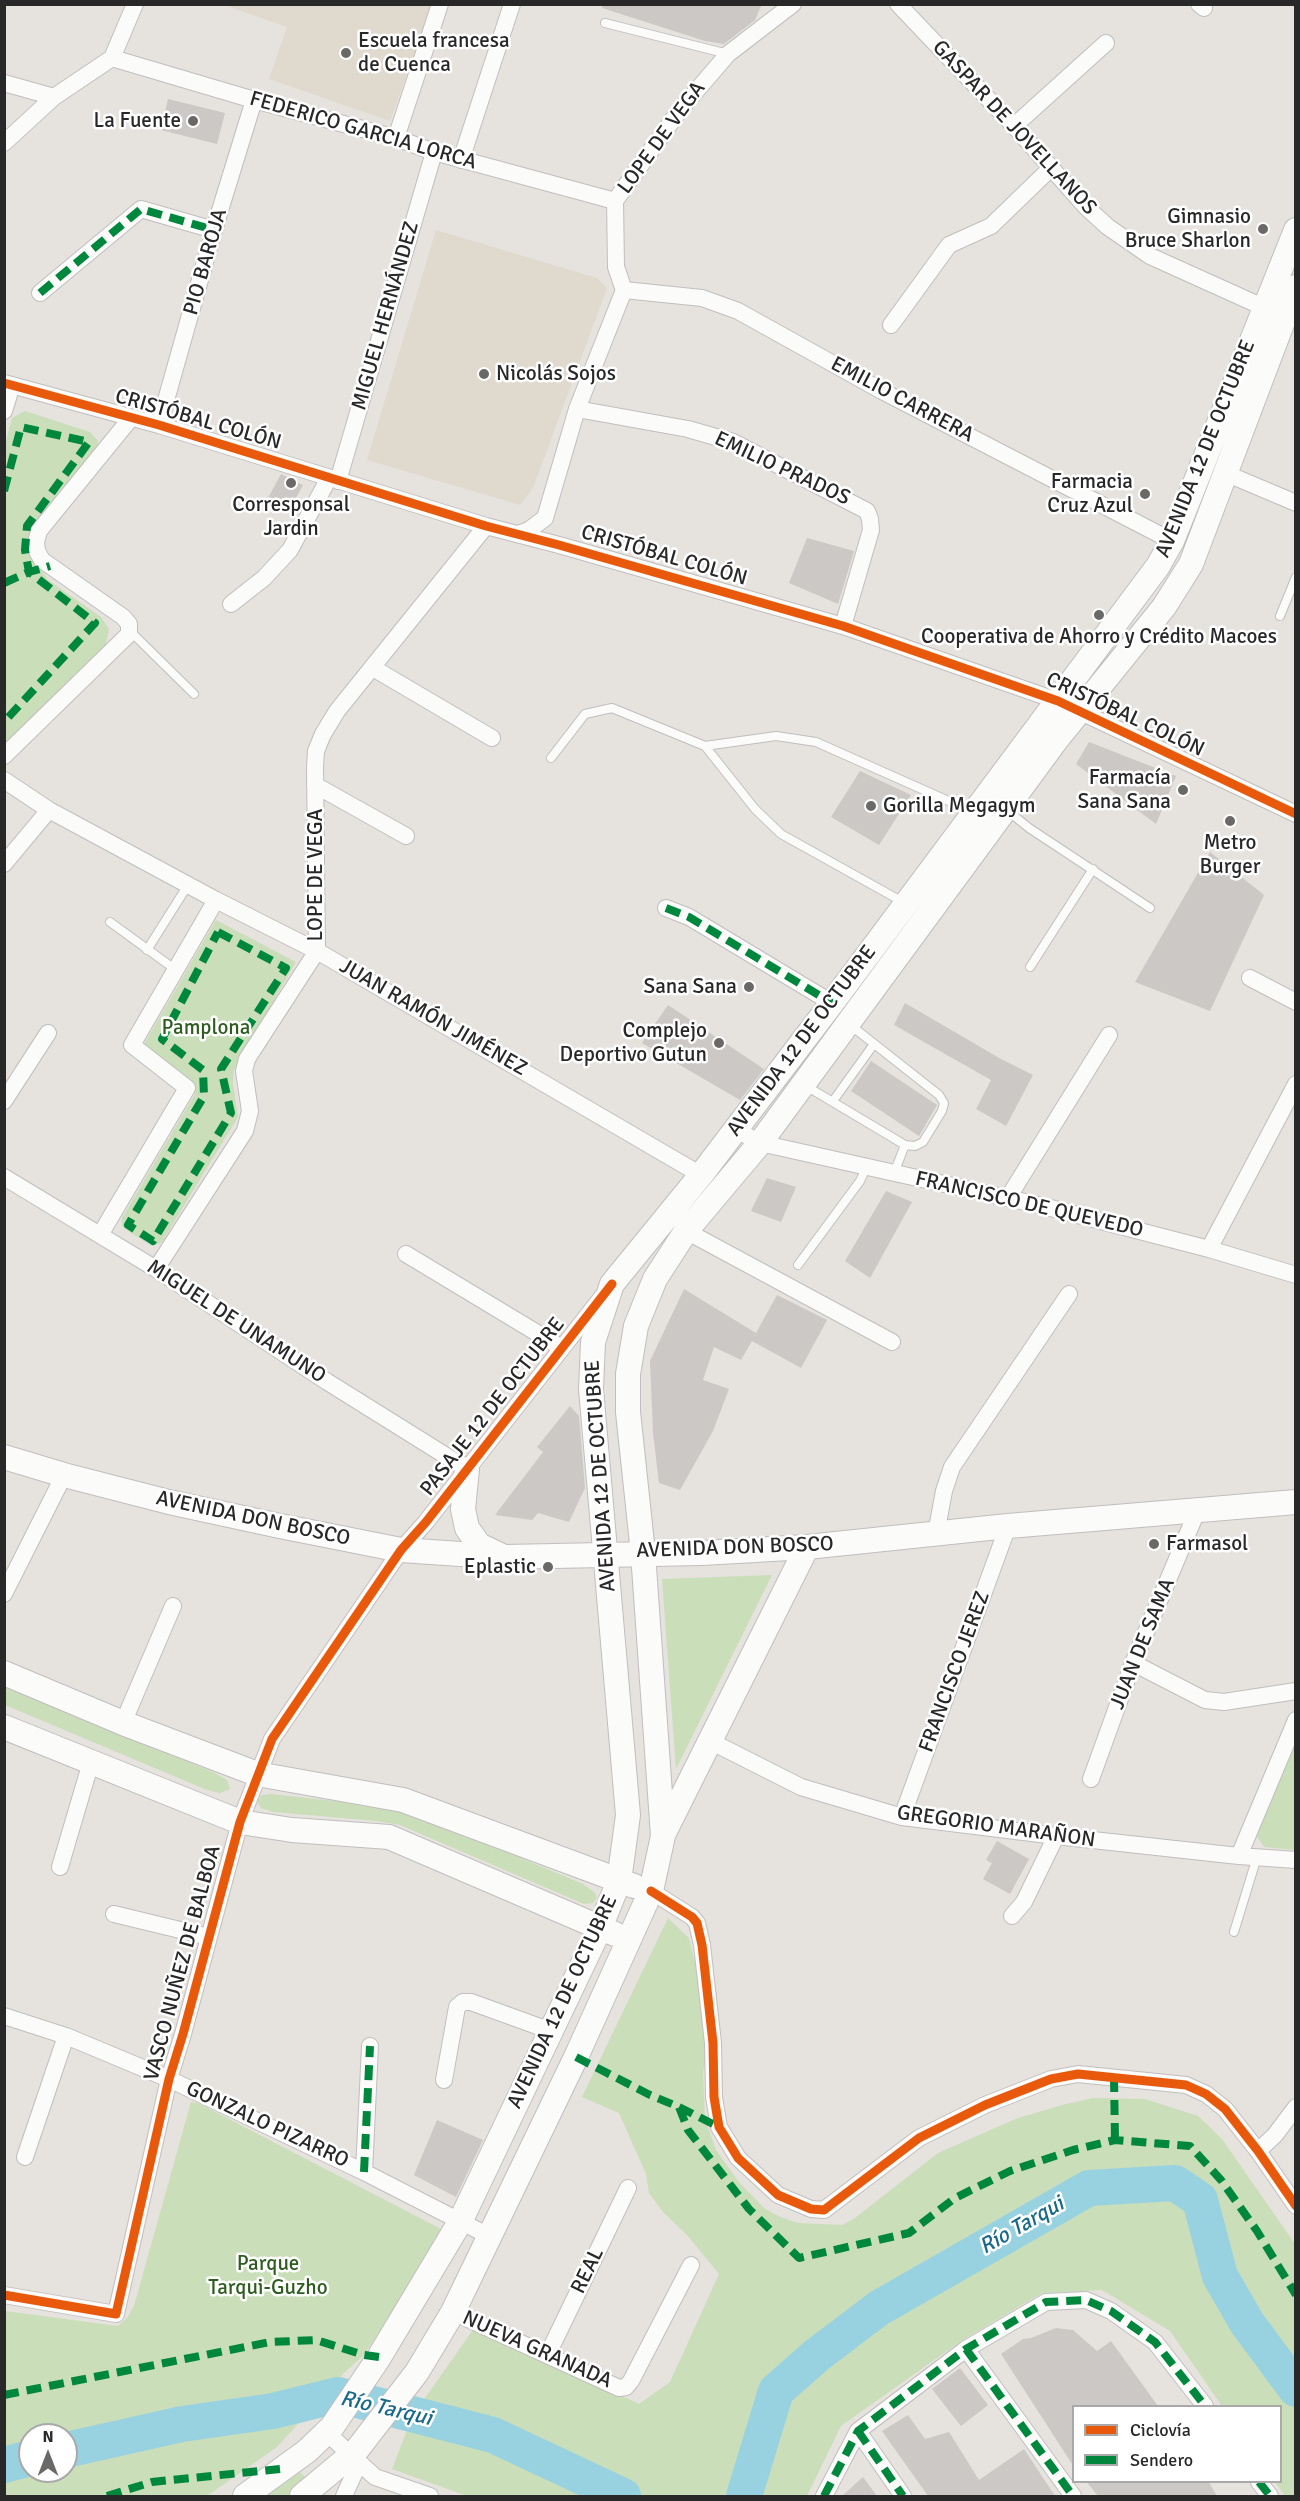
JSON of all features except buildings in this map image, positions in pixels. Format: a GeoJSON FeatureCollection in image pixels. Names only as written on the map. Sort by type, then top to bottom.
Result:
{"type":"FeatureCollection","features":[{"type":"Feature","properties":{"kind":"main road","name":"AVENIDA 12 DE OCTUBRE"},"geometry":{"type":"LineString","coordinates":[[302,2496],[355,2457],[417,2372],[453,2312],[576,2057],[651,1891],[663,1836],[643,1553],[628,1412],[628,1374],[636,1326],[655,1279],[686,1231],[760,1143],[1006,809],[1172,541],[1263,307],[1296,230]]}},
{"type":"Feature","properties":{"kind":"main road","name":"AVENIDA 12 DE OCTUBRE"},"geometry":{"type":"LineString","coordinates":[[245,2496],[307,2451],[329,2430],[378,2359],[460,2222],[600,1928],[619,1881],[628,1815],[591,1389],[593,1342],[612,1284],[701,1174],[974,812],[1069,706],[1164,607],[1191,564],[1296,287]]}},
{"type":"Feature","properties":{"kind":"main road","name":"AVENIDA DON BOSCO"},"geometry":{"type":"LineString","coordinates":[[4,1457],[64,1475],[180,1504],[401,1550],[505,1557],[604,1553],[702,1553],[807,1548],[1008,1526],[1296,1502]]}},
{"type":"Feature","properties":{"kind":"main road"},"geometry":{"type":"LineString","coordinates":[[467,1469],[463,1509],[467,1528],[479,1545],[505,1557]]}},
{"type":"Feature","properties":{"kind":"main road"},"geometry":{"type":"LineString","coordinates":[[663,1836],[807,1548]]}},
{"type":"Feature","properties":{"kind":"main road"},"geometry":{"type":"LineString","coordinates":[[4,1673],[123,1723],[257,1774],[403,1800],[651,1891]]}},
{"type":"Feature","properties":{"kind":"main road"},"geometry":{"type":"LineString","coordinates":[[4,1726],[240,1822],[292,1830],[389,1837],[629,1939]]}},
{"type":"Feature","properties":{"kind":"street"},"geometry":{"type":"LineString","coordinates":[[4,142],[54,97],[112,58],[135,4]]}},
{"type":"Feature","properties":{"kind":"street"},"geometry":{"type":"LineString","coordinates":[[396,138],[440,4]]}},
{"type":"Feature","properties":{"kind":"street"},"geometry":{"type":"LineString","coordinates":[[461,160],[512,4]]}},
{"type":"Feature","properties":{"kind":"street","name":"LOPE DE VEGA"},"geometry":{"type":"LineString","coordinates":[[624,290],[616,267],[615,201],[679,111],[728,54],[793,4]]}},
{"type":"Feature","properties":{"kind":"street","name":"GASPAR DE JOVELLANOS"},"geometry":{"type":"LineString","coordinates":[[898,4],[1014,126],[1086,207],[1127,242],[1177,270],[1263,307]]}},
{"type":"Feature","properties":{"kind":"street"},"geometry":{"type":"LineString","coordinates":[[1014,126],[1106,43]]}},
{"type":"Feature","properties":{"kind":"street","name":"FEDERICO GARCIA LORCA"},"geometry":{"type":"LineString","coordinates":[[112,58],[254,100],[396,138],[461,160],[615,201]]}},
{"type":"Feature","properties":{"kind":"street"},"geometry":{"type":"LineString","coordinates":[[4,83],[54,97]]}},
{"type":"Feature","properties":{"kind":"street","name":"PIO BAROJA"},"geometry":{"type":"LineString","coordinates":[[159,425],[214,230],[254,100]]}},
{"type":"Feature","properties":{"kind":"street","name":"MIGUEL HERNÁNDEZ"},"geometry":{"type":"LineString","coordinates":[[231,604],[264,578],[290,550],[333,479],[434,152]]}},
{"type":"Feature","properties":{"kind":"street"},"geometry":{"type":"LineString","coordinates":[[891,325],[949,245],[991,226],[1051,168]]}},
{"type":"Feature","properties":{"kind":"street"},"geometry":{"type":"LineString","coordinates":[[40,293],[139,209],[147,209],[214,230]]}},
{"type":"Feature","properties":{"kind":"street"},"geometry":{"type":"LineString","coordinates":[[518,534],[529,530],[545,518],[577,409],[624,290]]}},
{"type":"Feature","properties":{"kind":"street","name":"EMILIO CARRERA"},"geometry":{"type":"LineString","coordinates":[[624,290],[702,298],[738,311],[882,391],[1172,541]]}},
{"type":"Feature","properties":{"kind":"street"},"geometry":{"type":"LineString","coordinates":[[4,411],[8,384]]}},
{"type":"Feature","properties":{"kind":"street","name":"CRISTÓBAL COLÓN"},"geometry":{"type":"LineString","coordinates":[[8,384],[159,425],[486,526],[843,626],[1069,706],[1296,814]]}},
{"type":"Feature","properties":{"kind":"street","name":"EMILIO PRADOS"},"geometry":{"type":"LineString","coordinates":[[577,409],[688,429],[733,442],[867,511],[871,530],[843,626]]}},
{"type":"Feature","properties":{"kind":"street"},"geometry":{"type":"LineString","coordinates":[[4,756],[127,638],[130,631],[129,624],[123,617],[42,560],[37,551],[36,542],[39,531],[132,418]]}},
{"type":"Feature","properties":{"kind":"street"},"geometry":{"type":"LineString","coordinates":[[1225,473],[1296,503]]}},
{"type":"Feature","properties":{"kind":"street","name":"LOPE DE VEGA"},"geometry":{"type":"LineString","coordinates":[[156,1269],[244,1131],[250,1110],[244,1071],[248,1059],[317,951],[315,785],[316,751],[323,734],[337,711],[486,526]]}},
{"type":"Feature","properties":{"kind":"street"},"geometry":{"type":"LineString","coordinates":[[373,668],[492,738]]}},
{"type":"Feature","properties":{"kind":"street","name":"JUAN RAMÓN JIMÉNEZ"},"geometry":{"type":"LineString","coordinates":[[4,780],[49,810],[216,900],[317,951],[701,1174]]}},
{"type":"Feature","properties":{"kind":"street"},"geometry":{"type":"LineString","coordinates":[[315,785],[406,836]]}},
{"type":"Feature","properties":{"kind":"street"},"geometry":{"type":"LineString","coordinates":[[4,864],[49,810]]}},
{"type":"Feature","properties":{"kind":"street"},"geometry":{"type":"LineString","coordinates":[[100,1235],[187,1088],[132,1045],[216,900]]}},
{"type":"Feature","properties":{"kind":"street"},"geometry":{"type":"LineString","coordinates":[[666,908],[689,917],[832,1003]]}},
{"type":"Feature","properties":{"kind":"street"},"geometry":{"type":"LineString","coordinates":[[1250,978],[1296,1002]]}},
{"type":"Feature","properties":{"kind":"street"},"geometry":{"type":"LineString","coordinates":[[4,1101],[48,1033]]}},
{"type":"Feature","properties":{"kind":"street"},"geometry":{"type":"LineString","coordinates":[[1008,1198],[1109,1035]]}},
{"type":"Feature","properties":{"kind":"street"},"geometry":{"type":"LineString","coordinates":[[1209,1249],[1296,1084]]}},
{"type":"Feature","properties":{"kind":"street","name":"FRANCISCO DE QUEVEDO"},"geometry":{"type":"LineString","coordinates":[[735,1129],[760,1143],[1008,1198],[1209,1249],[1296,1275]]}},
{"type":"Feature","properties":{"kind":"street","name":"MIGUEL DE UNAMUNO"},"geometry":{"type":"LineString","coordinates":[[4,1177],[156,1269],[336,1387],[467,1469]]}},
{"type":"Feature","properties":{"kind":"street"},"geometry":{"type":"LineString","coordinates":[[686,1231],[892,1342]]}},
{"type":"Feature","properties":{"kind":"street"},"geometry":{"type":"LineString","coordinates":[[406,1254],[562,1348]]}},
{"type":"Feature","properties":{"kind":"street","name":"PASAJE 12 DE OCTUBRE"},"geometry":{"type":"LineString","coordinates":[[401,1550],[612,1284]]}},
{"type":"Feature","properties":{"kind":"street"},"geometry":{"type":"LineString","coordinates":[[936,1534],[944,1491],[952,1467],[1069,1294]]}},
{"type":"Feature","properties":{"kind":"street"},"geometry":{"type":"LineString","coordinates":[[4,1594],[64,1475]]}},
{"type":"Feature","properties":{"kind":"street","name":"JUAN DE SAMA"},"geometry":{"type":"LineString","coordinates":[[1090,1779],[1133,1664],[1198,1509]]}},
{"type":"Feature","properties":{"kind":"street","name":"FRANCISCO JEREZ"},"geometry":{"type":"LineString","coordinates":[[902,1817],[1008,1526]]}},
{"type":"Feature","properties":{"kind":"street","name":"VASCO NUÑEZ DE BALBOA"},"geometry":{"type":"LineString","coordinates":[[4,2295],[116,2314],[169,2079],[240,1822],[257,1774],[272,1739],[401,1550]]}},
{"type":"Feature","properties":{"kind":"street"},"geometry":{"type":"LineString","coordinates":[[123,1723],[173,1606]]}},
{"type":"Feature","properties":{"kind":"street"},"geometry":{"type":"LineString","coordinates":[[1133,1664],[1204,1700],[1224,1702],[1296,1691]]}},
{"type":"Feature","properties":{"kind":"street"},"geometry":{"type":"LineString","coordinates":[[1239,1856],[1296,1720]]}},
{"type":"Feature","properties":{"kind":"street","name":"GREGORIO MARAÑON"},"geometry":{"type":"LineString","coordinates":[[710,1742],[801,1787],[902,1817],[1239,1856],[1296,1860]]}},
{"type":"Feature","properties":{"kind":"street"},"geometry":{"type":"LineString","coordinates":[[60,1867],[91,1762]]}},
{"type":"Feature","properties":{"kind":"street"},"geometry":{"type":"LineString","coordinates":[[1012,1916],[1024,1902],[1056,1836]]}},
{"type":"Feature","properties":{"kind":"street"},"geometry":{"type":"LineString","coordinates":[[651,1891],[692,1917],[700,1931],[713,2043],[716,2114],[723,2136],[738,2158],[778,2195],[811,2209],[824,2210],[919,2138],[985,2105],[1064,2075],[1087,2075],[1186,2085],[1206,2094],[1225,2109],[1258,2151],[1296,2206]]}},
{"type":"Feature","properties":{"kind":"street"},"geometry":{"type":"LineString","coordinates":[[114,1914],[209,1937]]}},
{"type":"Feature","properties":{"kind":"street"},"geometry":{"type":"LineString","coordinates":[[444,2080],[457,2007],[463,2002],[471,2002],[551,2031]]}},
{"type":"Feature","properties":{"kind":"street","name":"GONZALO PIZARRO"},"geometry":{"type":"LineString","coordinates":[[4,2016],[66,2036],[169,2079],[364,2172],[489,2236]]}},
{"type":"Feature","properties":{"kind":"street"},"geometry":{"type":"LineString","coordinates":[[25,2157],[66,2036]]}},
{"type":"Feature","properties":{"kind":"street"},"geometry":{"type":"LineString","coordinates":[[364,2172],[370,2046]]}},
{"type":"Feature","properties":{"kind":"street"},"geometry":{"type":"LineString","coordinates":[[1258,2151],[1275,2135],[1296,2107]]}},
{"type":"Feature","properties":{"kind":"street","name":"REAL"},"geometry":{"type":"LineString","coordinates":[[548,2354],[628,2187]]}},
{"type":"Feature","properties":{"kind":"street","name":"NUEVA GRANADA"},"geometry":{"type":"LineString","coordinates":[[453,2312],[619,2388],[626,2387],[691,2265]]}},
{"type":"Feature","properties":{"kind":"street"},"geometry":{"type":"LineString","coordinates":[[824,2496],[858,2431],[966,2349],[1046,2302],[1086,2300],[1111,2311],[1155,2342],[1204,2405]]}},
{"type":"Feature","properties":{"kind":"street"},"geometry":{"type":"LineString","coordinates":[[966,2349],[1073,2496]]}},
{"type":"Feature","properties":{"kind":"street"},"geometry":{"type":"LineString","coordinates":[[329,2430],[375,2477],[430,2496]]}},
{"type":"Feature","properties":{"kind":"street"},"geometry":{"type":"LineString","coordinates":[[858,2431],[903,2496]]}},
{"type":"Feature","properties":{"kind":"street"},"geometry":{"type":"LineString","coordinates":[[344,2496],[355,2457]]}},
{"type":"Feature","properties":{"kind":"street"},"geometry":{"type":"LineString","coordinates":[[1260,2483],[1270,2496]]}},
{"type":"Feature","properties":{"kind":"lane"},"geometry":{"type":"LineString","coordinates":[[605,23],[728,54]]}},
{"type":"Feature","properties":{"kind":"lane"},"geometry":{"type":"LineString","coordinates":[[1280,616],[1296,577]]}},
{"type":"Feature","properties":{"kind":"lane"},"geometry":{"type":"LineString","coordinates":[[130,631],[194,694]]}},
{"type":"Feature","properties":{"kind":"lane"},"geometry":{"type":"LineString","coordinates":[[551,758],[585,714],[612,708],[705,746],[755,809],[781,834],[906,904]]}},
{"type":"Feature","properties":{"kind":"lane"},"geometry":{"type":"LineString","coordinates":[[705,746],[776,736],[816,742],[974,812]]}},
{"type":"Feature","properties":{"kind":"lane"},"geometry":{"type":"LineString","coordinates":[[1006,809],[1029,828],[1150,908]]}},
{"type":"Feature","properties":{"kind":"lane"},"geometry":{"type":"LineString","coordinates":[[1030,967],[1093,869]]}},
{"type":"Feature","properties":{"kind":"lane"},"geometry":{"type":"LineString","coordinates":[[147,950],[188,885]]}},
{"type":"Feature","properties":{"kind":"lane"},"geometry":{"type":"LineString","coordinates":[[110,922],[176,970]]}},
{"type":"Feature","properties":{"kind":"lane"},"geometry":{"type":"LineString","coordinates":[[803,1084],[905,1145],[915,1146],[923,1142],[942,1110],[944,1103],[939,1095],[848,1023]]}},
{"type":"Feature","properties":{"kind":"lane"},"geometry":{"type":"LineString","coordinates":[[833,1101],[874,1044]]}},
{"type":"Feature","properties":{"kind":"lane"},"geometry":{"type":"LineString","coordinates":[[894,1174],[905,1145]]}},
{"type":"Feature","properties":{"kind":"lane"},"geometry":{"type":"LineString","coordinates":[[798,1265],[860,1181],[866,1168]]}},
{"type":"Feature","properties":{"kind":"lane"},"geometry":{"type":"LineString","coordinates":[[1234,1932],[1257,1857]]}},
{"type":"Feature","properties":{"kind":"shaded area","name":"Escuela francesa de Cuenca"},"geometry":{"type":"Polygon","coordinates":[[[224,5],[432,5],[390,121],[269,79],[287,27],[224,5]]]}},
{"type":"Feature","properties":{"kind":"shaded area","name":"Nicolás Sojos"},"geometry":{"type":"Polygon","coordinates":[[[436,230],[597,278],[607,288],[533,488],[520,505],[367,460],[436,230]]]}},
{"type":"Feature","properties":{"kind":"green space"},"geometry":{"type":"Polygon","coordinates":[[[25,411],[90,432],[98,441],[98,450],[39,522],[35,560],[48,580],[101,617],[109,629],[105,648],[5,751],[5,444],[12,418],[25,411]]]}},
{"type":"Feature","properties":{"kind":"green space","name":"Pamplona"},"geometry":{"type":"Polygon","coordinates":[[[216,920],[296,962],[234,1070],[233,1083],[238,1117],[162,1242],[152,1246],[125,1229],[122,1226],[122,1218],[195,1094],[194,1086],[146,1049],[144,1044],[216,920]]]}},
{"type":"Feature","properties":{"kind":"green space"},"geometry":{"type":"Polygon","coordinates":[[[772,1575],[676,1769],[662,1579],[772,1575]]]}},
{"type":"Feature","properties":{"kind":"green space"},"geometry":{"type":"Polygon","coordinates":[[[4,1687],[213,1772],[227,1780],[230,1789],[220,1793],[207,1790],[5,1705],[4,1687]]]}},
{"type":"Feature","properties":{"kind":"green space"},"geometry":{"type":"Polygon","coordinates":[[[1295,1745],[1295,1850],[1264,1847],[1255,1834],[1295,1745]]]}},
{"type":"Feature","properties":{"kind":"green space"},"geometry":{"type":"Polygon","coordinates":[[[271,1794],[379,1806],[428,1819],[583,1884],[597,1897],[593,1903],[584,1904],[400,1825],[273,1812],[261,1808],[257,1801],[262,1795],[271,1794]]]}},
{"type":"Feature","properties":{"kind":"green space"},"geometry":{"type":"Polygon","coordinates":[[[668,1918],[689,1938],[702,1991],[707,2051],[703,2072],[705,2119],[716,2150],[738,2181],[764,2208],[778,2216],[798,2223],[842,2225],[855,2218],[938,2153],[1018,2118],[1062,2105],[1093,2098],[1145,2099],[1198,2116],[1222,2139],[1295,2244],[1295,2496],[1285,2496],[1276,2483],[1282,2483],[1282,2405],[1221,2405],[1170,2331],[1102,2290],[1042,2293],[961,2341],[841,2426],[807,2496],[467,2496],[392,2469],[413,2415],[475,2327],[639,2404],[670,2382],[719,2274],[687,2235],[663,2212],[649,2193],[646,2174],[619,2113],[582,2097],[668,1918]]]}},
{"type":"Feature","properties":{"kind":"green space","name":"Parque Tarqui-Guzho"},"geometry":{"type":"Polygon","coordinates":[[[191,2102],[198,2103],[445,2231],[364,2355],[346,2371],[277,2447],[207,2496],[5,2496],[5,2311],[118,2326],[127,2318],[134,2306],[191,2102]]]}},
{"type":"Feature","properties":{"kind":"green space"},"geometry":{"type":"Polygon","coordinates":[[[300,2472],[308,2480],[290,2496],[266,2496],[300,2472]]]}},
{"type":"Feature","properties":{"kind":"waterway","name":"Río Tarqui"},"geometry":{"type":"LineString","coordinates":[[744,2496],[776,2391],[817,2355],[879,2308],[1089,2188],[1175,2183],[1200,2200],[1220,2276],[1247,2323],[1296,2389]]}},
{"type":"Feature","properties":{"kind":"waterway","name":"Río Tarqui"},"geometry":{"type":"LineString","coordinates":[[78,2447],[182,2424],[273,2411],[338,2395],[493,2435],[623,2496]]}},
{"type":"Feature","properties":{"kind":"waterway","name":"Río Tarqui"},"geometry":{"type":"LineString","coordinates":[[4,2465],[18,2461]]}},
{"type":"Feature","properties":{"kind":"marked path"},"geometry":{"type":"LineString","coordinates":[[40,293],[141,209],[214,230]]}},
{"type":"Feature","properties":{"kind":"marked path"},"geometry":{"type":"LineString","coordinates":[[4,491],[21,427],[89,442],[27,526],[25,550],[29,572],[95,623],[4,722]]}},
{"type":"Feature","properties":{"kind":"marked path"},"geometry":{"type":"LineString","coordinates":[[4,583],[50,566]]}},
{"type":"Feature","properties":{"kind":"marked path"},"geometry":{"type":"LineString","coordinates":[[666,908],[689,917],[832,1003]]}},
{"type":"Feature","properties":{"kind":"marked path"},"geometry":{"type":"LineString","coordinates":[[218,932],[286,968],[221,1069],[231,1113],[153,1241],[128,1225],[204,1096],[203,1070],[162,1039],[218,932]]}},
{"type":"Feature","properties":{"kind":"marked path"},"geometry":{"type":"LineString","coordinates":[[364,2172],[370,2046]]}},
{"type":"Feature","properties":{"kind":"marked path"},"geometry":{"type":"LineString","coordinates":[[576,2057],[650,2095],[679,2107],[688,2130],[749,2209],[799,2258],[909,2233],[955,2198],[1010,2171],[1073,2150],[1115,2140],[1190,2146],[1221,2180],[1257,2231],[1296,2295]]}},
{"type":"Feature","properties":{"kind":"marked path"},"geometry":{"type":"LineString","coordinates":[[1114,2077],[1115,2140]]}},
{"type":"Feature","properties":{"kind":"marked path"},"geometry":{"type":"LineString","coordinates":[[679,2107],[719,2127]]}},
{"type":"Feature","properties":{"kind":"marked path"},"geometry":{"type":"LineString","coordinates":[[824,2496],[858,2431],[966,2349],[1046,2302],[1086,2300],[1111,2311],[1155,2342],[1204,2405]]}},
{"type":"Feature","properties":{"kind":"marked path"},"geometry":{"type":"LineString","coordinates":[[4,2395],[270,2342],[316,2340],[364,2355],[379,2357]]}},
{"type":"Feature","properties":{"kind":"marked path"},"geometry":{"type":"LineString","coordinates":[[966,2349],[1073,2496]]}},
{"type":"Feature","properties":{"kind":"marked path"},"geometry":{"type":"LineString","coordinates":[[858,2431],[903,2496]]}},
{"type":"Feature","properties":{"kind":"marked path"},"geometry":{"type":"LineString","coordinates":[[107,2496],[152,2482],[280,2469]]}},
{"type":"Feature","properties":{"kind":"marked path"},"geometry":{"type":"LineString","coordinates":[[1260,2483],[1270,2496]]}},
{"type":"Feature","properties":{"kind":"cycle path"},"geometry":{"type":"LineString","coordinates":[[4,383],[159,425],[486,526],[843,626],[1058,701],[1296,814]]}},
{"type":"Feature","properties":{"kind":"cycle path"},"geometry":{"type":"LineString","coordinates":[[4,2295],[116,2314],[169,2079],[240,1822],[272,1739],[401,1550],[426,1522],[612,1284]]}},
{"type":"Feature","properties":{"kind":"cycle path"},"geometry":{"type":"LineString","coordinates":[[651,1891],[692,1917],[697,1923],[702,1945],[713,2043],[714,2097],[719,2127],[738,2158],[778,2195],[811,2209],[824,2210],[919,2138],[985,2105],[1051,2079],[1078,2074],[1186,2085],[1206,2094],[1225,2109],[1258,2151],[1296,2206]]}},
{"type":"Feature","properties":{"kind":"place","name":"Escuela francesa de Cuenca"},"geometry":{"type":"Point","coordinates":[346,53]}},
{"type":"Feature","properties":{"kind":"place","name":"La Fuente"},"geometry":{"type":"Point","coordinates":[193,121]}},
{"type":"Feature","properties":{"kind":"place","name":"Gimnasio Bruce Sharlon"},"geometry":{"type":"Point","coordinates":[1263,229]}},
{"type":"Feature","properties":{"kind":"place","name":"Nicolás Sojos"},"geometry":{"type":"Point","coordinates":[484,374]}},
{"type":"Feature","properties":{"kind":"place","name":"Corresponsal Jardin"},"geometry":{"type":"Point","coordinates":[291,483]}},
{"type":"Feature","properties":{"kind":"place","name":"Farmacia Cruz Azul"},"geometry":{"type":"Point","coordinates":[1145,494]}},
{"type":"Feature","properties":{"kind":"place","name":"Cooperativa de Ahorro y Crédito Macoes"},"geometry":{"type":"Point","coordinates":[1099,615]}},
{"type":"Feature","properties":{"kind":"place","name":"Farmacía Sana Sana"},"geometry":{"type":"Point","coordinates":[1183,790]}},
{"type":"Feature","properties":{"kind":"place","name":"Gorilla Megagym"},"geometry":{"type":"Point","coordinates":[871,806]}},
{"type":"Feature","properties":{"kind":"place","name":"Metro Burger"},"geometry":{"type":"Point","coordinates":[1230,821]}},
{"type":"Feature","properties":{"kind":"place","name":"Sana Sana"},"geometry":{"type":"Point","coordinates":[749,987]}},
{"type":"Feature","properties":{"kind":"place","name":"Complejo Deportivo Gutun"},"geometry":{"type":"Point","coordinates":[719,1043]}},
{"type":"Feature","properties":{"kind":"place","name":"Farmasol"},"geometry":{"type":"Point","coordinates":[1154,1544]}},
{"type":"Feature","properties":{"kind":"place","name":"Eplastic"},"geometry":{"type":"Point","coordinates":[548,1567]}}]}
